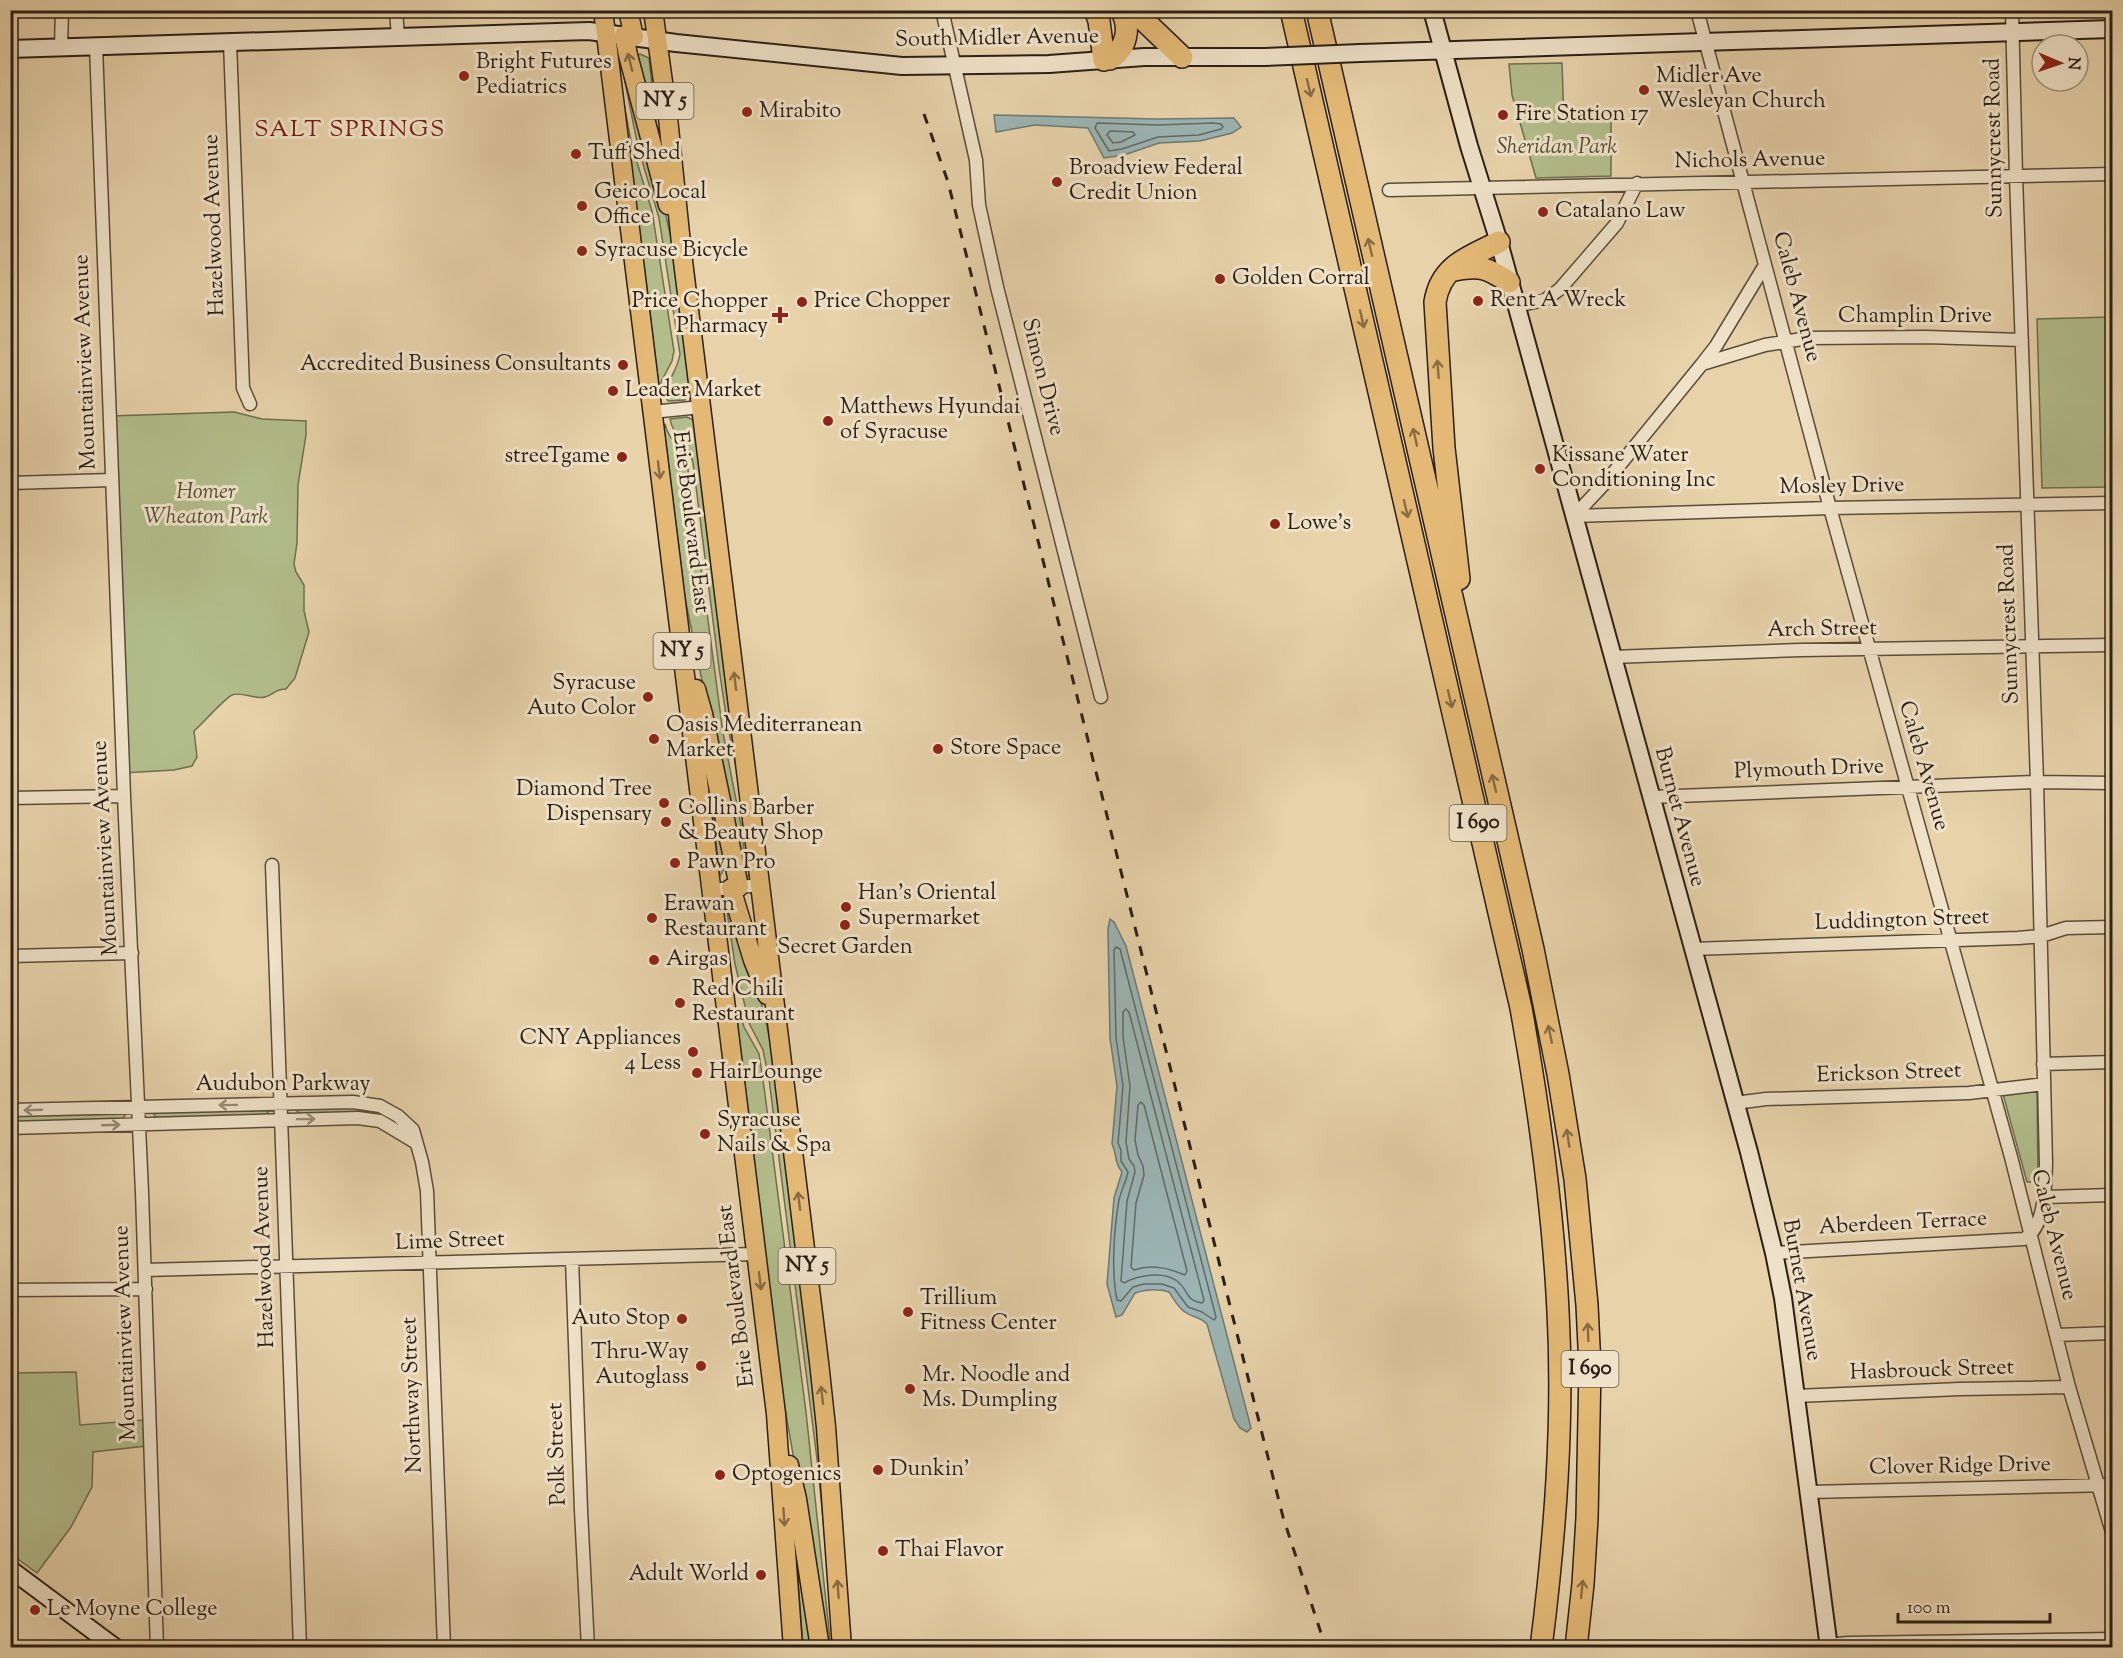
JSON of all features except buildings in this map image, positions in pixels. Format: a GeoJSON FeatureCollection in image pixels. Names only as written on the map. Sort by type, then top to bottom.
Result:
{"type":"FeatureCollection","features":[{"type":"Feature","properties":{"kind":"highway"},"geometry":{"type":"LineString","coordinates":[[1095,10],[1107,59],[1117,55],[1124,42],[1125,17],[1121,10]]}},
{"type":"Feature","properties":{"kind":"highway"},"geometry":{"type":"LineString","coordinates":[[1133,10],[1182,57]]}},
{"type":"Feature","properties":{"kind":"highway","name":"I 690"},"geometry":{"type":"LineString","coordinates":[[1291,10],[1521,1008],[1534,1078],[1551,1208],[1559,1323],[1560,1398],[1556,1491],[1550,1578],[1542,1647]]}},
{"type":"Feature","properties":{"kind":"highway","name":"I 690"},"geometry":{"type":"LineString","coordinates":[[1317,10],[1538,972],[1575,1179],[1587,1305],[1590,1368],[1587,1518],[1576,1647]]}},
{"type":"Feature","properties":{"kind":"highway"},"geometry":{"type":"LineString","coordinates":[[1475,699],[1444,448],[1434,317],[1436,291],[1448,271],[1456,264],[1499,242]]}},
{"type":"Feature","properties":{"kind":"highway"},"geometry":{"type":"LineString","coordinates":[[1448,271],[1476,266],[1488,269],[1509,282]]}},
{"type":"Feature","properties":{"kind":"main road","name":"Erie Boulevard East"},"geometry":{"type":"LineString","coordinates":[[603,10],[776,1414],[793,1647]]}},
{"type":"Feature","properties":{"kind":"main road"},"geometry":{"type":"LineString","coordinates":[[628,10],[629,36],[647,130],[682,253]]}},
{"type":"Feature","properties":{"kind":"main road","name":"Erie Boulevard East"},"geometry":{"type":"LineString","coordinates":[[653,10],[668,118],[682,253],[826,1427],[842,1647]]}},
{"type":"Feature","properties":{"kind":"main road"},"geometry":{"type":"LineString","coordinates":[[680,632],[703,714],[735,887],[753,960],[776,1019]]}},
{"type":"Feature","properties":{"kind":"main road"},"geometry":{"type":"LineString","coordinates":[[776,1414],[797,1498],[820,1647]]}},
{"type":"Feature","properties":{"kind":"street"},"geometry":{"type":"LineString","coordinates":[[61,47],[62,10]]}},
{"type":"Feature","properties":{"kind":"street"},"geometry":{"type":"LineString","coordinates":[[396,10],[398,37]]}},
{"type":"Feature","properties":{"kind":"street","name":"Simon Drive"},"geometry":{"type":"LineString","coordinates":[[942,10],[976,160],[979,205],[997,287],[1101,697]]}},
{"type":"Feature","properties":{"kind":"street","name":"Burnet Avenue"},"geometry":{"type":"LineString","coordinates":[[1432,10],[1499,242],[1774,1253],[1783,1298],[1829,1646]]}},
{"type":"Feature","properties":{"kind":"street","name":"Caleb Avenue"},"geometry":{"type":"LineString","coordinates":[[1697,10],[1830,508],[2031,1233],[2069,1387],[2106,1485],[2112,1532]]}},
{"type":"Feature","properties":{"kind":"street","name":"Sunnycrest Road"},"geometry":{"type":"LineString","coordinates":[[2012,10],[2037,782],[2044,1084],[2045,1197],[2040,1216],[2031,1233]]}},
{"type":"Feature","properties":{"kind":"street","name":"South Midler Avenue"},"geometry":{"type":"LineString","coordinates":[[10,49],[534,32],[605,32],[657,40],[902,66],[955,66],[1107,59],[1263,57],[2112,29]]}},
{"type":"Feature","properties":{"kind":"street","name":"Hazelwood Avenue"},"geometry":{"type":"LineString","coordinates":[[230,42],[243,388],[250,404]]}},
{"type":"Feature","properties":{"kind":"street","name":"Mountainview Avenue"},"geometry":{"type":"LineString","coordinates":[[96,46],[123,796],[146,1289],[157,1647]]}},
{"type":"Feature","properties":{"kind":"street","name":"Nichols Avenue"},"geometry":{"type":"LineString","coordinates":[[1389,190],[2112,174]]}},
{"type":"Feature","properties":{"kind":"street"},"geometry":{"type":"LineString","coordinates":[[1515,306],[1545,300],[1560,289],[1617,223],[1637,183]]}},
{"type":"Feature","properties":{"kind":"street"},"geometry":{"type":"LineString","coordinates":[[1574,516],[1605,483],[1716,346],[1765,265]]}},
{"type":"Feature","properties":{"kind":"street","name":"Champlin Drive"},"geometry":{"type":"LineString","coordinates":[[1702,364],[1785,341],[1808,338],[1926,337],[2022,340]]}},
{"type":"Feature","properties":{"kind":"street"},"geometry":{"type":"LineString","coordinates":[[652,412],[701,407]]}},
{"type":"Feature","properties":{"kind":"street"},"geometry":{"type":"LineString","coordinates":[[10,483],[112,480]]}},
{"type":"Feature","properties":{"kind":"street","name":"Mosley Drive"},"geometry":{"type":"LineString","coordinates":[[1574,516],[1830,508],[2112,503]]}},
{"type":"Feature","properties":{"kind":"street","name":"Arch Street"},"geometry":{"type":"LineString","coordinates":[[1612,657],[1801,650],[2112,645]]}},
{"type":"Feature","properties":{"kind":"street","name":"Plymouth Drive"},"geometry":{"type":"LineString","coordinates":[[1650,797],[2037,782],[2112,783]]}},
{"type":"Feature","properties":{"kind":"street"},"geometry":{"type":"LineString","coordinates":[[10,798],[123,796]]}},
{"type":"Feature","properties":{"kind":"street","name":"Hazelwood Avenue"},"geometry":{"type":"LineString","coordinates":[[272,865],[300,1647]]}},
{"type":"Feature","properties":{"kind":"street"},"geometry":{"type":"LineString","coordinates":[[711,890],[760,885]]}},
{"type":"Feature","properties":{"kind":"street","name":"Luddington Street"},"geometry":{"type":"LineString","coordinates":[[1692,949],[1950,941],[2041,936],[2066,928],[2112,927]]}},
{"type":"Feature","properties":{"kind":"street"},"geometry":{"type":"LineString","coordinates":[[10,956],[132,953]]}},
{"type":"Feature","properties":{"kind":"street"},"geometry":{"type":"LineString","coordinates":[[2043,1064],[2112,1062]]}},
{"type":"Feature","properties":{"kind":"street","name":"Erickson Street"},"geometry":{"type":"LineString","coordinates":[[1735,1103],[1766,1099],[1992,1091],[2044,1084]]}},
{"type":"Feature","properties":{"kind":"street","name":"Audubon Parkway"},"geometry":{"type":"LineString","coordinates":[[10,1110],[353,1102],[380,1106],[389,1110],[413,1130],[415,1142]]}},
{"type":"Feature","properties":{"kind":"street"},"geometry":{"type":"LineString","coordinates":[[380,1121],[389,1110]]}},
{"type":"Feature","properties":{"kind":"street","name":"Audubon Parkway"},"geometry":{"type":"LineString","coordinates":[[10,1128],[358,1118],[380,1121],[415,1142]]}},
{"type":"Feature","properties":{"kind":"street","name":"Northway Street"},"geometry":{"type":"LineString","coordinates":[[415,1142],[422,1162],[427,1191],[444,1647]]}},
{"type":"Feature","properties":{"kind":"street"},"geometry":{"type":"LineString","coordinates":[[2045,1197],[2112,1195]]}},
{"type":"Feature","properties":{"kind":"street","name":"Aberdeen Terrace"},"geometry":{"type":"LineString","coordinates":[[1774,1253],[2024,1239],[2031,1233]]}},
{"type":"Feature","properties":{"kind":"street","name":"Lime Street"},"geometry":{"type":"LineString","coordinates":[[145,1270],[756,1254]]}},
{"type":"Feature","properties":{"kind":"street","name":"Polk Street"},"geometry":{"type":"LineString","coordinates":[[572,1259],[580,1499],[588,1647]]}},
{"type":"Feature","properties":{"kind":"street"},"geometry":{"type":"LineString","coordinates":[[10,1290],[146,1289]]}},
{"type":"Feature","properties":{"kind":"street"},"geometry":{"type":"LineString","coordinates":[[2056,1335],[2112,1333]]}},
{"type":"Feature","properties":{"kind":"street","name":"Hasbrouck Street"},"geometry":{"type":"LineString","coordinates":[[1796,1396],[2069,1387]]}},
{"type":"Feature","properties":{"kind":"street","name":"Clover Ridge Drive"},"geometry":{"type":"LineString","coordinates":[[1809,1492],[2106,1485]]}},
{"type":"Feature","properties":{"kind":"street"},"geometry":{"type":"LineString","coordinates":[[10,1569],[116,1647]]}},
{"type":"Feature","properties":{"kind":"street"},"geometry":{"type":"LineString","coordinates":[[1829,1646],[1859,1642],[2112,1639]]}},
{"type":"Feature","properties":{"kind":"green space"},"geometry":{"type":"Polygon","coordinates":[[[622,54],[657,177],[671,238],[690,391],[685,400],[668,401],[667,399],[668,386],[680,354],[659,218],[638,147],[624,77],[622,54]]]}},
{"type":"Feature","properties":{"kind":"green space"},"geometry":{"type":"Polygon","coordinates":[[[640,54],[649,58],[657,133],[636,56],[640,54]]]}},
{"type":"Feature","properties":{"kind":"green space","name":"Sheridan Park"},"geometry":{"type":"Polygon","coordinates":[[[1562,63],[1564,121],[1611,120],[1611,176],[1536,178],[1512,95],[1509,64],[1562,63]]]}},
{"type":"Feature","properties":{"kind":"green space"},"geometry":{"type":"Polygon","coordinates":[[[617,67],[632,146],[652,211],[674,351],[672,361],[661,382],[660,396],[638,218],[628,175],[617,67]]]}},
{"type":"Feature","properties":{"kind":"green space"},"geometry":{"type":"Polygon","coordinates":[[[2112,317],[2112,487],[2042,488],[2037,319],[2112,317]]]}},
{"type":"Feature","properties":{"kind":"green space","name":"Homer Wheaton Park"},"geometry":{"type":"Polygon","coordinates":[[[234,412],[262,419],[306,421],[298,485],[297,543],[294,564],[304,585],[304,611],[309,632],[295,678],[286,689],[261,698],[232,695],[194,731],[197,757],[192,766],[174,770],[123,773],[110,416],[234,412]]]}},
{"type":"Feature","properties":{"kind":"green space"},"geometry":{"type":"Polygon","coordinates":[[[687,417],[693,420],[695,426],[729,708],[742,783],[752,874],[746,877],[741,871],[749,864],[745,811],[727,722],[693,463],[689,451],[674,431],[670,419],[687,417]]]}},
{"type":"Feature","properties":{"kind":"green space"},"geometry":{"type":"Polygon","coordinates":[[[665,424],[669,435],[687,462],[723,733],[741,825],[745,859],[740,866],[685,598],[665,424]]]}},
{"type":"Feature","properties":{"kind":"green space"},"geometry":{"type":"Polygon","coordinates":[[[706,759],[731,867],[724,869],[720,876],[706,759]]]}},
{"type":"Feature","properties":{"kind":"green space"},"geometry":{"type":"Polygon","coordinates":[[[732,903],[770,1040],[829,1515],[839,1647],[832,1647],[835,1645],[818,1467],[769,1079],[763,1050],[749,1023],[735,964],[726,905],[732,903]]]}},
{"type":"Feature","properties":{"kind":"green space"},"geometry":{"type":"Polygon","coordinates":[[[742,1020],[759,1054],[764,1087],[806,1412],[830,1640],[826,1643],[783,1397],[737,1021],[742,1020]]]}},
{"type":"Feature","properties":{"kind":"green space"},"geometry":{"type":"Polygon","coordinates":[[[2037,1091],[2038,1182],[2027,1182],[2003,1094],[2037,1091]]]}},
{"type":"Feature","properties":{"kind":"green space"},"geometry":{"type":"Polygon","coordinates":[[[355,1104],[372,1110],[367,1113],[301,1114],[297,1111],[297,1108],[355,1104]]]}},
{"type":"Feature","properties":{"kind":"green space"},"geometry":{"type":"Polygon","coordinates":[[[267,1108],[269,1111],[266,1115],[157,1118],[154,1115],[154,1112],[267,1108]]]}},
{"type":"Feature","properties":{"kind":"green space"},"geometry":{"type":"Polygon","coordinates":[[[123,1112],[125,1116],[121,1119],[11,1122],[10,1115],[123,1112]]]}},
{"type":"Feature","properties":{"kind":"green space"},"geometry":{"type":"Polygon","coordinates":[[[76,1372],[80,1425],[145,1420],[146,1446],[93,1452],[92,1487],[71,1527],[37,1573],[11,1554],[10,1373],[76,1372]]]}},
{"type":"Feature","properties":{"kind":"green space"},"geometry":{"type":"Polygon","coordinates":[[[795,1538],[811,1647],[803,1647],[795,1538]]]}},
{"type":"Feature","properties":{"kind":"water"},"geometry":{"type":"Polygon","coordinates":[[[994,115],[1158,119],[1234,118],[1241,127],[1232,133],[1200,141],[1159,143],[1124,155],[1104,158],[1088,128],[1035,125],[996,132],[994,115]]]}},
{"type":"Feature","properties":{"kind":"water"},"geometry":{"type":"Polygon","coordinates":[[[1110,919],[1114,922],[1126,946],[1251,1428],[1247,1432],[1240,1428],[1234,1419],[1207,1324],[1178,1306],[1169,1292],[1156,1290],[1135,1293],[1122,1315],[1116,1317],[1107,1284],[1114,1198],[1122,1172],[1117,1165],[1112,1144],[1117,1086],[1110,1038],[1108,929],[1110,919]]]}},
{"type":"Feature","properties":{"kind":"railway"},"geometry":{"type":"LineString","coordinates":[[924,114],[948,182],[1283,1517],[1321,1633],[1329,1648]]}},
{"type":"Feature","properties":{"kind":"place","name":"Bright Futures Pediatrics"},"geometry":{"type":"Point","coordinates":[464,76]}},
{"type":"Feature","properties":{"kind":"place","name":"Midler Ave Wesleyan Church"},"geometry":{"type":"Point","coordinates":[1644,90]}},
{"type":"Feature","properties":{"kind":"place","name":"Mirabito"},"geometry":{"type":"Point","coordinates":[747,112]}},
{"type":"Feature","properties":{"kind":"place","name":"Fire Station 17"},"geometry":{"type":"Point","coordinates":[1503,115]}},
{"type":"Feature","properties":{"kind":"place","name":"Tuff Shed"},"geometry":{"type":"Point","coordinates":[576,154]}},
{"type":"Feature","properties":{"kind":"place","name":"Broadview Federal Credit Union"},"geometry":{"type":"Point","coordinates":[1057,182]}},
{"type":"Feature","properties":{"kind":"place","name":"Geico Local Office"},"geometry":{"type":"Point","coordinates":[582,206]}},
{"type":"Feature","properties":{"kind":"place","name":"Catalano Law"},"geometry":{"type":"Point","coordinates":[1543,212]}},
{"type":"Feature","properties":{"kind":"place","name":"Syracuse Bicycle"},"geometry":{"type":"Point","coordinates":[582,251]}},
{"type":"Feature","properties":{"kind":"place","name":"Golden Corral"},"geometry":{"type":"Point","coordinates":[1220,279]}},
{"type":"Feature","properties":{"kind":"place","name":"Rent A Wreck"},"geometry":{"type":"Point","coordinates":[1478,301]}},
{"type":"Feature","properties":{"kind":"place","name":"Price Chopper"},"geometry":{"type":"Point","coordinates":[802,302]}},
{"type":"Feature","properties":{"kind":"place","name":"Price Chopper Pharmacy"},"geometry":{"type":"Point","coordinates":[780,315]}},
{"type":"Feature","properties":{"kind":"place","name":"Accredited Business Consultants"},"geometry":{"type":"Point","coordinates":[623,365]}},
{"type":"Feature","properties":{"kind":"place","name":"Leader Market"},"geometry":{"type":"Point","coordinates":[613,391]}},
{"type":"Feature","properties":{"kind":"place","name":"Matthews Hyundai of Syracuse"},"geometry":{"type":"Point","coordinates":[828,421]}},
{"type":"Feature","properties":{"kind":"place","name":"streeTgame"},"geometry":{"type":"Point","coordinates":[622,457]}},
{"type":"Feature","properties":{"kind":"place","name":"Kissane Water Conditioning Inc"},"geometry":{"type":"Point","coordinates":[1540,469]}},
{"type":"Feature","properties":{"kind":"place","name":"Lowe's"},"geometry":{"type":"Point","coordinates":[1275,524]}},
{"type":"Feature","properties":{"kind":"place","name":"Syracuse Auto Color"},"geometry":{"type":"Point","coordinates":[648,697]}},
{"type":"Feature","properties":{"kind":"place","name":"Oasis Mediterranean Market"},"geometry":{"type":"Point","coordinates":[654,739]}},
{"type":"Feature","properties":{"kind":"place","name":"Store Space"},"geometry":{"type":"Point","coordinates":[938,749]}},
{"type":"Feature","properties":{"kind":"place","name":"Diamond Tree Dispensary"},"geometry":{"type":"Point","coordinates":[664,803]}},
{"type":"Feature","properties":{"kind":"place","name":"Collins Barber & Beauty Shop"},"geometry":{"type":"Point","coordinates":[666,822]}},
{"type":"Feature","properties":{"kind":"place","name":"Pawn Pro"},"geometry":{"type":"Point","coordinates":[675,863]}},
{"type":"Feature","properties":{"kind":"place","name":"Han's Oriental Supermarket"},"geometry":{"type":"Point","coordinates":[846,907]}},
{"type":"Feature","properties":{"kind":"place","name":"Erawan Restaurant"},"geometry":{"type":"Point","coordinates":[652,918]}},
{"type":"Feature","properties":{"kind":"place","name":"Secret Garden"},"geometry":{"type":"Point","coordinates":[845,925]}},
{"type":"Feature","properties":{"kind":"place","name":"Airgas"},"geometry":{"type":"Point","coordinates":[654,960]}},
{"type":"Feature","properties":{"kind":"place","name":"Red Chili Restaurant"},"geometry":{"type":"Point","coordinates":[680,1003]}},
{"type":"Feature","properties":{"kind":"place","name":"CNY Appliances 4 Less"},"geometry":{"type":"Point","coordinates":[693,1052]}},
{"type":"Feature","properties":{"kind":"place","name":"HairLounge"},"geometry":{"type":"Point","coordinates":[697,1073]}},
{"type":"Feature","properties":{"kind":"place","name":"Syracuse Nails & Spa"},"geometry":{"type":"Point","coordinates":[705,1134]}},
{"type":"Feature","properties":{"kind":"place","name":"Trillium Fitness Center"},"geometry":{"type":"Point","coordinates":[908,1312]}},
{"type":"Feature","properties":{"kind":"place","name":"Auto Stop"},"geometry":{"type":"Point","coordinates":[682,1319]}},
{"type":"Feature","properties":{"kind":"place","name":"Thru-Way Autoglass"},"geometry":{"type":"Point","coordinates":[701,1366]}},
{"type":"Feature","properties":{"kind":"place","name":"Mr. Noodle and Ms. Dumpling"},"geometry":{"type":"Point","coordinates":[910,1389]}},
{"type":"Feature","properties":{"kind":"place","name":"Dunkin'"},"geometry":{"type":"Point","coordinates":[878,1470]}},
{"type":"Feature","properties":{"kind":"place","name":"Optogenics"},"geometry":{"type":"Point","coordinates":[720,1475]}},
{"type":"Feature","properties":{"kind":"place","name":"Thai Flavor"},"geometry":{"type":"Point","coordinates":[883,1551]}},
{"type":"Feature","properties":{"kind":"place","name":"Adult World"},"geometry":{"type":"Point","coordinates":[761,1575]}},
{"type":"Feature","properties":{"kind":"place","name":"Le Moyne College"},"geometry":{"type":"Point","coordinates":[35,1610]}},
{"type":"Feature","properties":{"kind":"district","name":"SALT SPRINGS"},"geometry":{"type":"Point","coordinates":[350,130]}}]}
